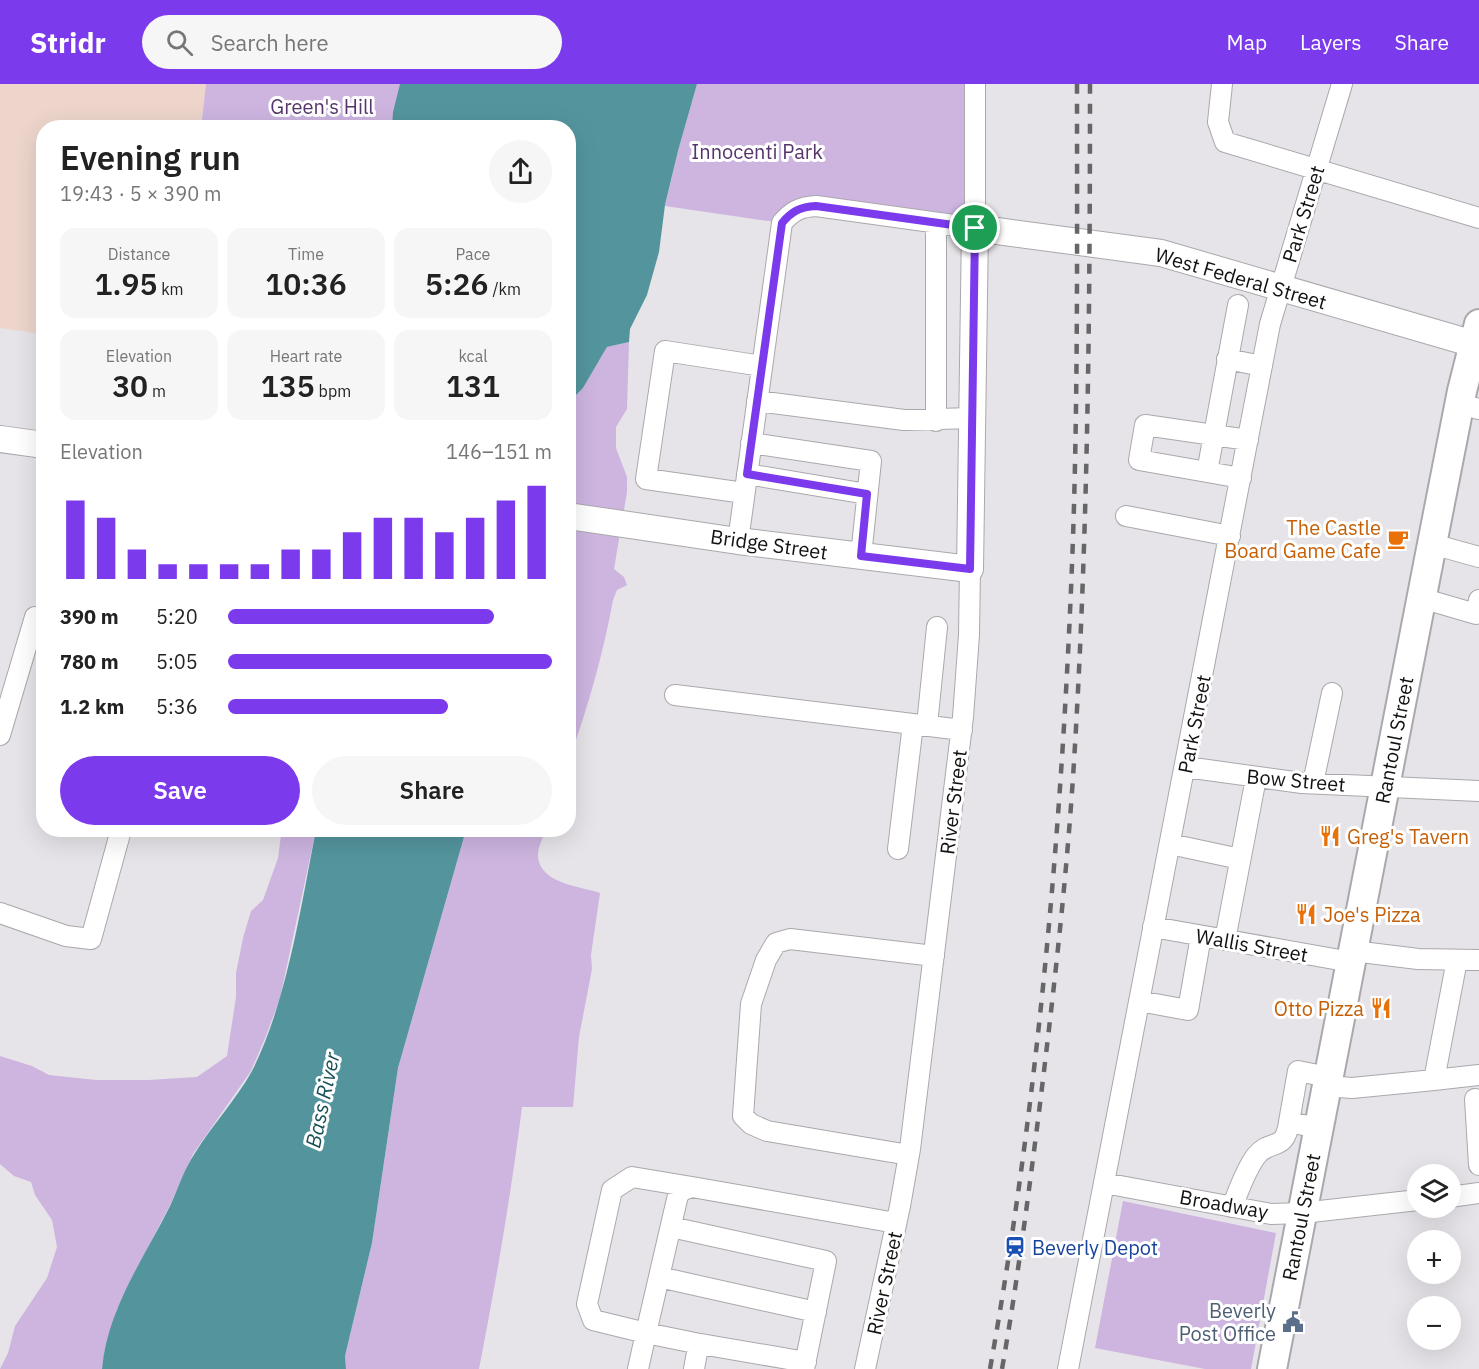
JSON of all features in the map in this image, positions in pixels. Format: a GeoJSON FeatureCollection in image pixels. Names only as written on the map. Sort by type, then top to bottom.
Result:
{"type":"FeatureCollection","features":[{"type":"Feature","properties":{"kind":"highway","name":"Rantoul Street"},"geometry":{"type":"LineString","coordinates":[[1272,1369],[1432,544],[1469,407],[1477,338]]}},
{"type":"Feature","properties":{"kind":"main road","name":"West Federal Street"},"geometry":{"type":"LineString","coordinates":[[975,228],[1161,253],[1280,288],[1477,338]]}},
{"type":"Feature","properties":{"kind":"main road","name":"River Street"},"geometry":{"type":"LineString","coordinates":[[970,569],[975,228]]}},
{"type":"Feature","properties":{"kind":"main road"},"geometry":{"type":"LineString","coordinates":[[0,439],[36,445]]}},
{"type":"Feature","properties":{"kind":"main road","name":"Bridge Street"},"geometry":{"type":"LineString","coordinates":[[576,517],[738,541],[970,569]]}},
{"type":"Feature","properties":{"kind":"street"},"geometry":{"type":"LineString","coordinates":[[975,84],[975,228]]}},
{"type":"Feature","properties":{"kind":"street"},"geometry":{"type":"LineString","coordinates":[[1222,84],[1218,122],[1225,142],[1479,218]]}},
{"type":"Feature","properties":{"kind":"street","name":"Park Street"},"geometry":{"type":"LineString","coordinates":[[1068,1369],[1270,324],[1342,84]]}},
{"type":"Feature","properties":{"kind":"street","name":"West Federal Street"},"geometry":{"type":"LineString","coordinates":[[762,366],[779,235],[782,223],[791,213],[803,207],[816,206],[975,228]]}},
{"type":"Feature","properties":{"kind":"street"},"geometry":{"type":"LineString","coordinates":[[936,223],[936,421]]}},
{"type":"Feature","properties":{"kind":"street"},"geometry":{"type":"LineString","coordinates":[[1207,472],[1238,305]]}},
{"type":"Feature","properties":{"kind":"street"},"geometry":{"type":"LineString","coordinates":[[738,541],[746,484],[751,443],[762,366],[665,351],[646,478],[746,484],[867,494]]}},
{"type":"Feature","properties":{"kind":"street"},"geometry":{"type":"LineString","coordinates":[[1227,359],[1262,366]]}},
{"type":"Feature","properties":{"kind":"street"},"geometry":{"type":"LineString","coordinates":[[757,401],[904,420],[936,421],[972,418]]}},
{"type":"Feature","properties":{"kind":"street"},"geometry":{"type":"LineString","coordinates":[[1241,478],[1138,460],[1145,425],[1248,440]]}},
{"type":"Feature","properties":{"kind":"street"},"geometry":{"type":"LineString","coordinates":[[751,443],[871,461],[861,556]]}},
{"type":"Feature","properties":{"kind":"street"},"geometry":{"type":"LineString","coordinates":[[1126,516],[1230,536]]}},
{"type":"Feature","properties":{"kind":"street"},"geometry":{"type":"LineString","coordinates":[[1432,544],[1479,557]]}},
{"type":"Feature","properties":{"kind":"street","name":"River Street"},"geometry":{"type":"LineString","coordinates":[[865,1369],[909,1155],[962,730],[967,677],[970,569]]}},
{"type":"Feature","properties":{"kind":"street"},"geometry":{"type":"LineString","coordinates":[[1421,598],[1476,614],[1479,600]]}},
{"type":"Feature","properties":{"kind":"street"},"geometry":{"type":"LineString","coordinates":[[0,735],[35,617]]}},
{"type":"Feature","properties":{"kind":"street"},"geometry":{"type":"LineString","coordinates":[[898,849],[937,627]]}},
{"type":"Feature","properties":{"kind":"street"},"geometry":{"type":"LineString","coordinates":[[1313,783],[1332,693]]}},
{"type":"Feature","properties":{"kind":"street"},"geometry":{"type":"LineString","coordinates":[[675,695],[962,730]]}},
{"type":"Feature","properties":{"kind":"street","name":"Bow Street"},"geometry":{"type":"LineString","coordinates":[[1186,767],[1256,778],[1313,783],[1479,791]]}},
{"type":"Feature","properties":{"kind":"street"},"geometry":{"type":"LineString","coordinates":[[1225,940],[1256,778]]}},
{"type":"Feature","properties":{"kind":"street"},"geometry":{"type":"LineString","coordinates":[[0,913],[66,936],[91,939],[119,837]]}},
{"type":"Feature","properties":{"kind":"street"},"geometry":{"type":"LineString","coordinates":[[1170,844],[1240,859]]}},
{"type":"Feature","properties":{"kind":"street","name":"Wallis Street"},"geometry":{"type":"LineString","coordinates":[[1153,927],[1225,940],[1352,957],[1479,960]]}},
{"type":"Feature","properties":{"kind":"street"},"geometry":{"type":"LineString","coordinates":[[1139,1001],[1188,1010],[1201,936]]}},
{"type":"Feature","properties":{"kind":"street"},"geometry":{"type":"LineString","coordinates":[[909,1155],[767,1131],[751,1124],[743,1116],[751,1004],[766,960],[776,944],[790,939],[934,956]]}},
{"type":"Feature","properties":{"kind":"street"},"geometry":{"type":"LineString","coordinates":[[1434,1080],[1457,960]]}},
{"type":"Feature","properties":{"kind":"street"},"geometry":{"type":"LineString","coordinates":[[1232,1207],[1245,1175],[1257,1155],[1264,1148],[1278,1145],[1287,1134],[1298,1071],[1352,1088],[1479,1075]]}},
{"type":"Feature","properties":{"kind":"street"},"geometry":{"type":"LineString","coordinates":[[1475,1099],[1479,1165]]}},
{"type":"Feature","properties":{"kind":"street"},"geometry":{"type":"LineString","coordinates":[[1289,1122],[1318,1128]]}},
{"type":"Feature","properties":{"kind":"street"},"geometry":{"type":"LineString","coordinates":[[671,1227],[826,1261],[805,1366],[593,1320],[587,1304],[612,1190],[632,1177],[896,1223]]}},
{"type":"Feature","properties":{"kind":"street","name":"Broadway"},"geometry":{"type":"LineString","coordinates":[[1104,1183],[1271,1214],[1302,1213],[1407,1201]]}},
{"type":"Feature","properties":{"kind":"street"},"geometry":{"type":"LineString","coordinates":[[638,1369],[678,1195],[683,1190],[692,1187]]}},
{"type":"Feature","properties":{"kind":"street"},"geometry":{"type":"LineString","coordinates":[[1461,1195],[1479,1193]]}},
{"type":"Feature","properties":{"kind":"street"},"geometry":{"type":"LineString","coordinates":[[659,1277],[816,1312]]}},
{"type":"Feature","properties":{"kind":"street"},"geometry":{"type":"LineString","coordinates":[[694,1369],[698,1347],[695,1343]]}},
{"type":"Feature","properties":{"kind":"shaded area"},"geometry":{"type":"Polygon","coordinates":[[[0,84],[206,84],[202,120],[36,120],[36,333],[0,328],[0,84]]]}},
{"type":"Feature","properties":{"kind":"green space","name":"Green's Hill"},"geometry":{"type":"Polygon","coordinates":[[[206,84],[444,84],[414,120],[202,120],[206,84]]]}},
{"type":"Feature","properties":{"kind":"green space","name":"Innocenti Park"},"geometry":{"type":"Polygon","coordinates":[[[697,84],[975,84],[975,228],[816,206],[782,223],[665,206],[697,84]]]}},
{"type":"Feature","properties":{"kind":"green space"},"geometry":{"type":"Polygon","coordinates":[[[629,342],[627,409],[616,427],[616,448],[627,477],[627,492],[614,569],[624,577],[627,585],[617,590],[613,600],[605,641],[576,738],[576,395],[583,388],[607,347],[629,342]]]}},
{"type":"Feature","properties":{"kind":"green space"},"geometry":{"type":"Polygon","coordinates":[[[281,837],[314,837],[280,998],[251,1071],[193,1154],[170,1205],[135,1272],[117,1310],[102,1369],[0,1369],[8,1353],[15,1326],[47,1278],[57,1247],[52,1220],[35,1195],[31,1182],[14,1176],[0,1164],[0,1056],[32,1066],[49,1075],[96,1080],[148,1080],[197,1077],[227,1056],[236,997],[236,973],[243,938],[251,911],[263,900],[278,858],[281,837]]]}},
{"type":"Feature","properties":{"kind":"green space"},"geometry":{"type":"Polygon","coordinates":[[[464,837],[543,837],[538,857],[546,873],[563,882],[600,893],[591,955],[592,969],[579,1037],[573,1107],[522,1107],[503,1238],[479,1369],[346,1369],[345,1356],[372,1243],[398,1068],[464,837]]]}},
{"type":"Feature","properties":{"kind":"green space"},"geometry":{"type":"Polygon","coordinates":[[[1123,1201],[1276,1233],[1251,1369],[1205,1369],[1095,1348],[1123,1201]]]}},
{"type":"Feature","properties":{"kind":"water"},"geometry":{"type":"Polygon","coordinates":[[[400,84],[697,84],[665,205],[659,252],[647,295],[630,329],[629,342],[607,347],[583,388],[576,395],[576,120],[392,120],[400,84]]]}},
{"type":"Feature","properties":{"kind":"water","name":"Bass River"},"geometry":{"type":"Polygon","coordinates":[[[315,837],[464,837],[398,1068],[372,1243],[345,1356],[346,1369],[102,1369],[111,1326],[128,1285],[170,1206],[188,1166],[246,1082],[264,1044],[284,984],[315,837]]]}},
{"type":"Feature","properties":{"kind":"railway"},"geometry":{"type":"LineString","coordinates":[[990,1369],[1022,1163],[1035,1059],[1063,747],[1075,481],[1077,84]]}},
{"type":"Feature","properties":{"kind":"railway"},"geometry":{"type":"LineString","coordinates":[[1002,1369],[1013,1305],[1045,1066],[1069,837],[1085,497],[1089,332],[1090,84]]}},
{"type":"Feature","properties":{"kind":"place","name":"The Castle Board Game Cafe"},"geometry":{"type":"Point","coordinates":[1398,539]}},
{"type":"Feature","properties":{"kind":"place","name":"Greg's Tavern"},"geometry":{"type":"Point","coordinates":[1330,836]}},
{"type":"Feature","properties":{"kind":"place","name":"Joe's Pizza"},"geometry":{"type":"Point","coordinates":[1306,914]}},
{"type":"Feature","properties":{"kind":"place","name":"Otto Pizza"},"geometry":{"type":"Point","coordinates":[1381,1008]}},
{"type":"Feature","properties":{"kind":"place","name":"Beverly Depot"},"geometry":{"type":"Point","coordinates":[1015,1247]}},
{"type":"Feature","properties":{"kind":"place","name":"Beverly Post Office"},"geometry":{"type":"Point","coordinates":[1293,1322]}},
{"type":"Feature","properties":{"kind":"route"},"geometry":{"type":"LineString","coordinates":[[816,206],[975,228],[970,569],[861,556],[867,494],[747,474],[782,223],[791,213],[803,207],[816,206]]}}]}
